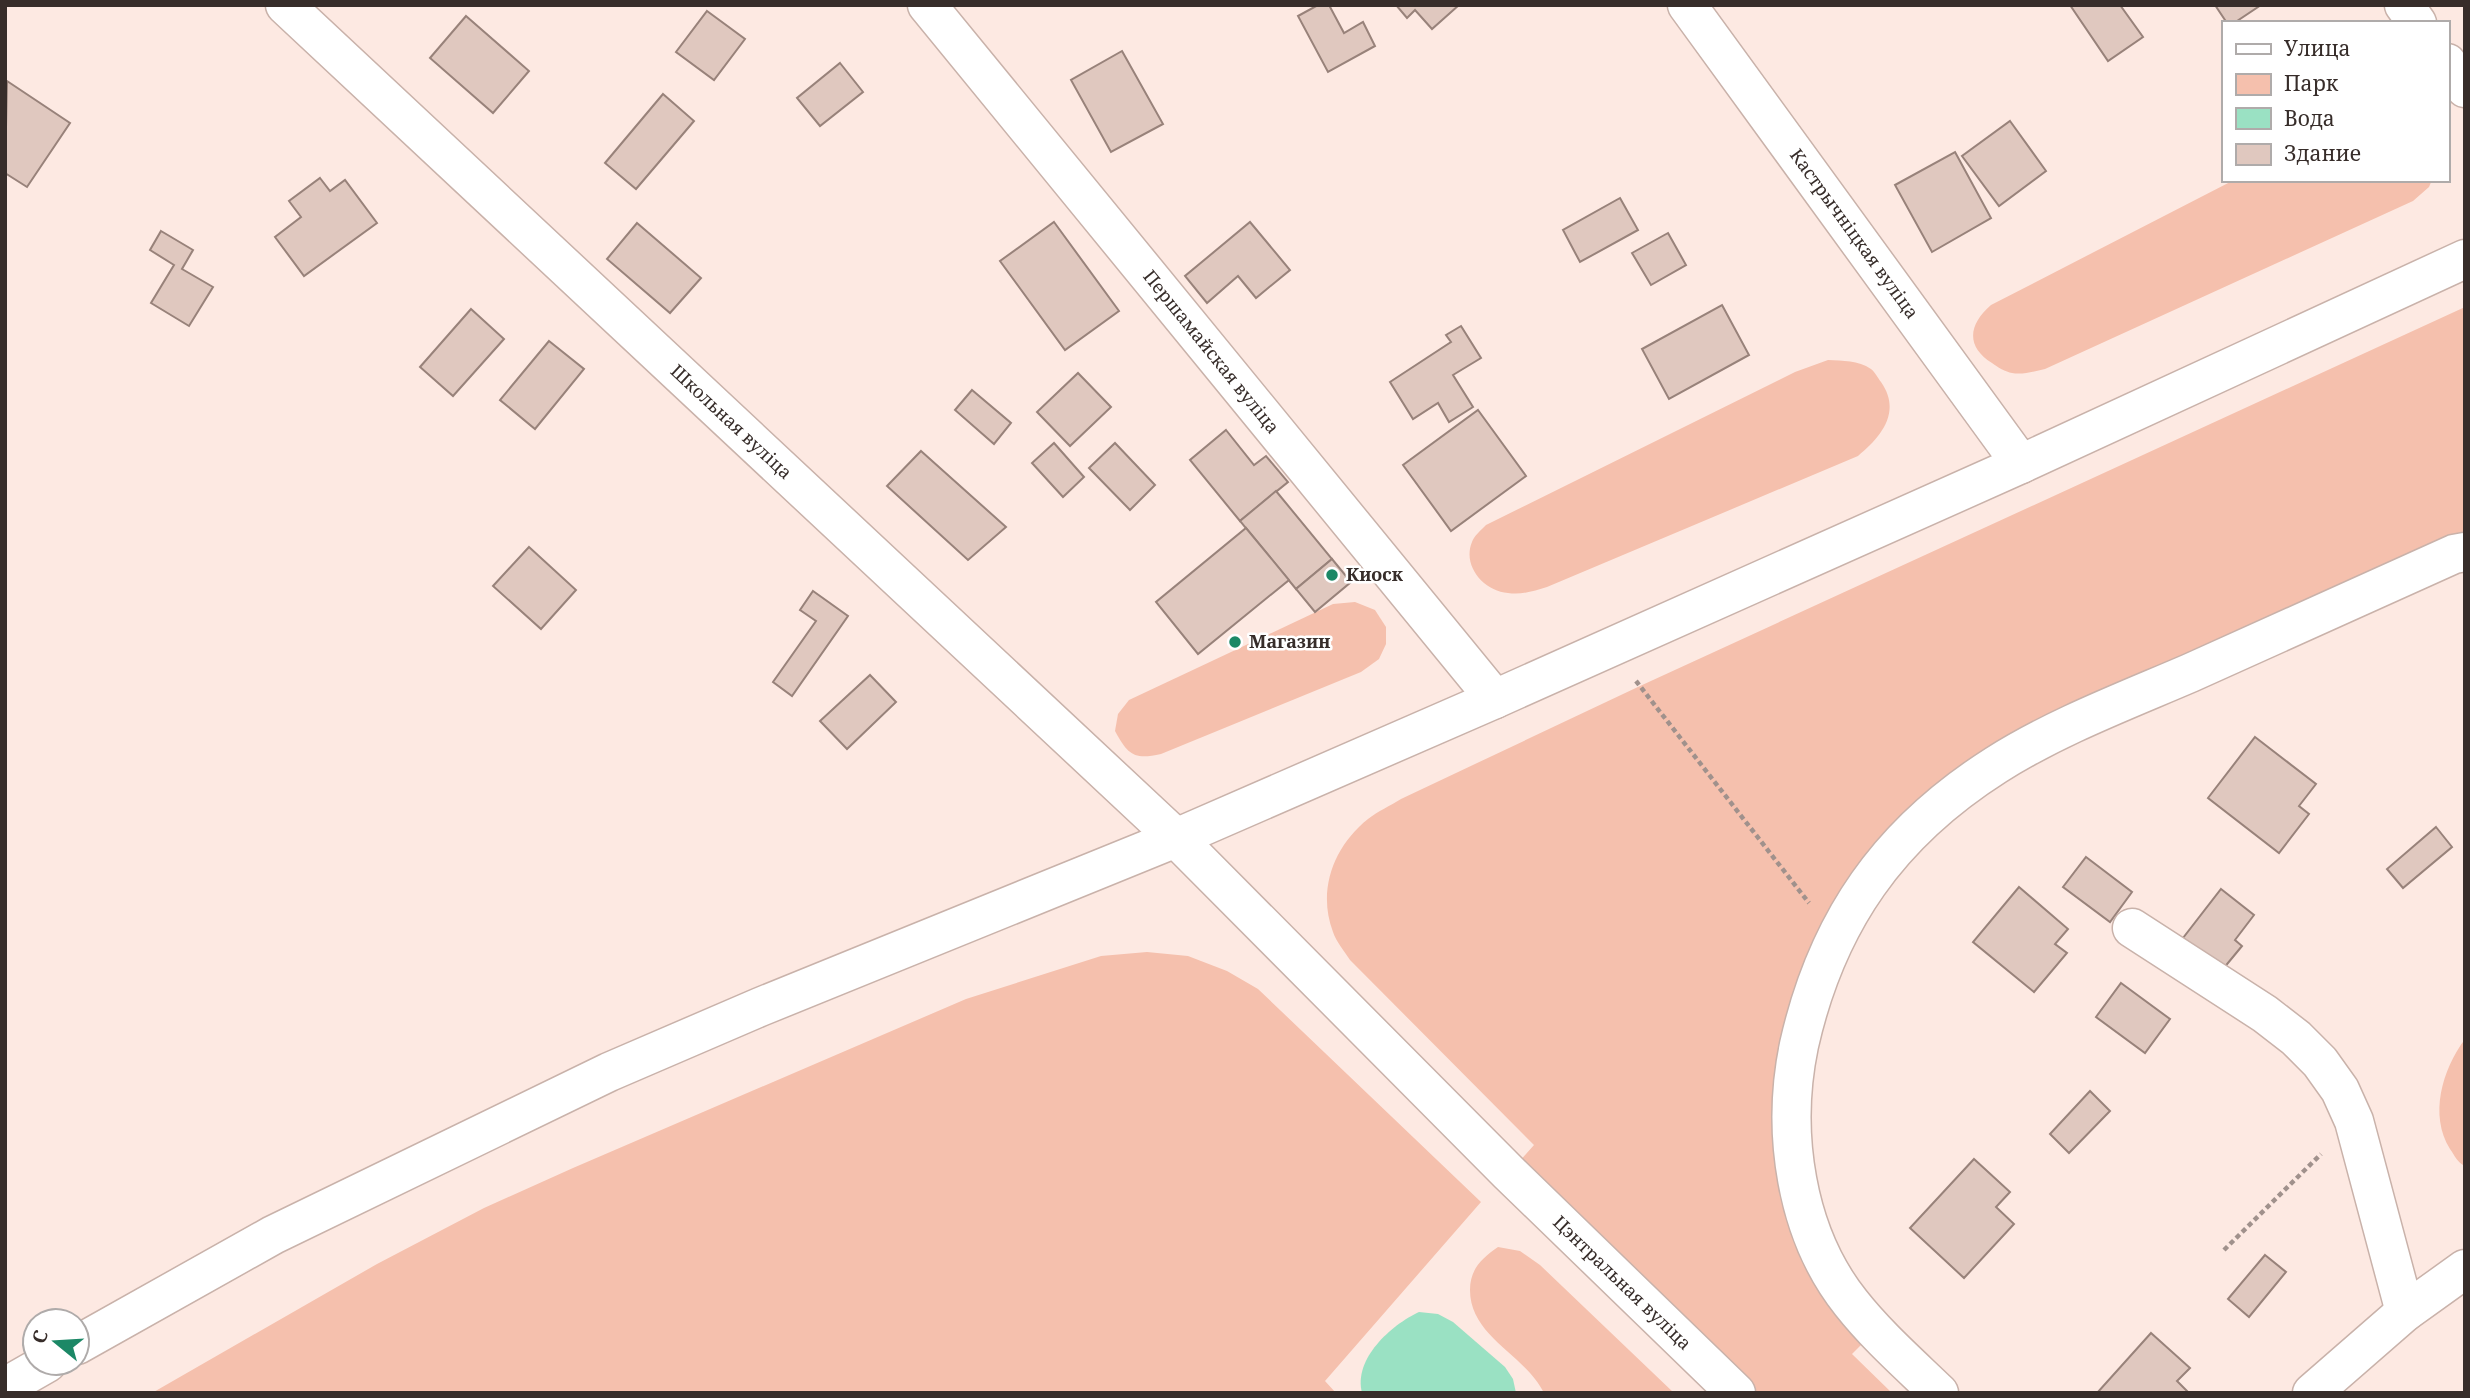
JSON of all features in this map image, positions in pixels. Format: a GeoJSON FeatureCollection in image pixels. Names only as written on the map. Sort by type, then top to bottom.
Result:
{"type":"FeatureCollection","features":[{"type":"Feature","properties":{"kind":"street","name":"Школьная вуліца"},"geometry":{"type":"LineString","coordinates":[[285,5],[1176,838],[1509,1173]]}},
{"type":"Feature","properties":{"kind":"street","name":"Першамайская вуліца"},"geometry":{"type":"LineString","coordinates":[[927,5],[1495,699]]}},
{"type":"Feature","properties":{"kind":"street","name":"Кастрычніцкая вуліца"},"geometry":{"type":"LineString","coordinates":[[1687,5],[2021,464]]}},
{"type":"Feature","properties":{"kind":"street"},"geometry":{"type":"LineString","coordinates":[[2404,5],[2416,21]]}},
{"type":"Feature","properties":{"kind":"street"},"geometry":{"type":"LineString","coordinates":[[2449,66],[2465,88]]}},
{"type":"Feature","properties":{"kind":"street"},"geometry":{"type":"LineString","coordinates":[[91,1337],[273,1236],[609,1072],[760,1007],[1176,838],[1495,699],[2021,464],[2465,259]]}},
{"type":"Feature","properties":{"kind":"street"},"geometry":{"type":"LineString","coordinates":[[1939,1393],[1875,1331],[1849,1301],[1826,1266],[1810,1227],[1798,1186],[1792,1147],[1796,1063],[1808,1012],[1836,937],[1857,898],[1882,862],[1915,828],[1954,794],[1998,763],[2103,711],[2454,554],[2465,552]]}},
{"type":"Feature","properties":{"kind":"street"},"geometry":{"type":"LineString","coordinates":[[2132,928],[2265,1014],[2296,1038],[2320,1062],[2340,1090],[2354,1121],[2405,1312]]}},
{"type":"Feature","properties":{"kind":"street","name":"Цэнтральная вуліца"},"geometry":{"type":"LineString","coordinates":[[1509,1173],[1736,1393]]}},
{"type":"Feature","properties":{"kind":"street"},"geometry":{"type":"LineString","coordinates":[[2312,1393],[2405,1312],[2465,1269]]}},
{"type":"Feature","properties":{"kind":"street"},"geometry":{"type":"LineString","coordinates":[[5,1387],[22,1377]]}},
{"type":"Feature","properties":{"kind":"path"},"geometry":{"type":"LineString","coordinates":[[1610,647],[1836,937]]}},
{"type":"Feature","properties":{"kind":"path"},"geometry":{"type":"LineString","coordinates":[[2224,1250],[2354,1121]]}},
{"type":"Feature","properties":{"kind":"green space"},"geometry":{"type":"Polygon","coordinates":[[[2230,182],[2431,182],[2413,201],[2045,369],[2025,373],[2010,372],[1994,365],[1977,349],[1973,335],[1975,327],[1991,305],[2230,182]]]}},
{"type":"Feature","properties":{"kind":"green space"},"geometry":{"type":"Polygon","coordinates":[[[2465,307],[2465,552],[2052,735],[1857,898],[1792,1147],[1875,1331],[1852,1354],[1892,1393],[1736,1393],[1509,1173],[1534,1145],[1350,960],[1333,932],[1327,900],[1332,870],[1346,842],[1368,819],[1401,799],[1640,686],[2465,307]]]}},
{"type":"Feature","properties":{"kind":"green space"},"geometry":{"type":"Polygon","coordinates":[[[1828,360],[1866,366],[1875,373],[1887,393],[1890,404],[1886,423],[1874,441],[1858,456],[1547,587],[1508,593],[1491,588],[1477,576],[1470,560],[1470,551],[1476,535],[1486,525],[1795,372],[1828,360]]]}},
{"type":"Feature","properties":{"kind":"green space"},"geometry":{"type":"Polygon","coordinates":[[[1355,602],[1375,610],[1386,627],[1386,644],[1379,659],[1361,672],[1161,754],[1133,754],[1124,746],[1115,731],[1118,714],[1129,700],[1333,604],[1355,602]]]}},
{"type":"Feature","properties":{"kind":"green space"},"geometry":{"type":"Polygon","coordinates":[[[1147,952],[1188,956],[1227,971],[1258,989],[1481,1202],[1325,1381],[1336,1393],[152,1393],[377,1264],[484,1208],[573,1168],[966,999],[1101,956],[1147,952]]]}},
{"type":"Feature","properties":{"kind":"green space"},"geometry":{"type":"Polygon","coordinates":[[[2465,1039],[2465,1166],[2456,1159],[2444,1136],[2439,1107],[2450,1064],[2465,1039]]]}},
{"type":"Feature","properties":{"kind":"green space"},"geometry":{"type":"Polygon","coordinates":[[[1498,1247],[1520,1251],[1540,1265],[1674,1393],[1544,1393],[1524,1367],[1488,1333],[1472,1306],[1472,1276],[1482,1260],[1498,1247]]]}},
{"type":"Feature","properties":{"kind":"water"},"geometry":{"type":"Polygon","coordinates":[[[1419,1312],[1438,1314],[1453,1322],[1505,1367],[1513,1379],[1516,1393],[1362,1393],[1363,1368],[1369,1356],[1386,1334],[1419,1312]]]}},
{"type":"Feature","properties":{"kind":"building"},"geometry":{"type":"Polygon","coordinates":[[[1318,5],[1329,5],[1344,33],[1363,22],[1375,46],[1328,72],[1298,16],[1318,5]]]}},
{"type":"Feature","properties":{"kind":"building"},"geometry":{"type":"Polygon","coordinates":[[[1396,5],[1459,5],[1432,29],[1415,10],[1407,18],[1396,5]]]}},
{"type":"Feature","properties":{"kind":"building"},"geometry":{"type":"Polygon","coordinates":[[[2070,5],[2120,5],[2143,37],[2108,61],[2070,5]]]}},
{"type":"Feature","properties":{"kind":"building"},"geometry":{"type":"Polygon","coordinates":[[[2215,5],[2261,5],[2237,21],[2226,21],[2215,5]]]}},
{"type":"Feature","properties":{"kind":"building"},"geometry":{"type":"Polygon","coordinates":[[[707,11],[745,39],[714,80],[676,52],[707,11]]]}},
{"type":"Feature","properties":{"kind":"building"},"geometry":{"type":"Polygon","coordinates":[[[466,16],[529,71],[493,113],[430,58],[466,16]]]}},
{"type":"Feature","properties":{"kind":"building"},"geometry":{"type":"Polygon","coordinates":[[[1122,51],[1163,124],[1111,152],[1071,80],[1122,51]]]}},
{"type":"Feature","properties":{"kind":"building"},"geometry":{"type":"Polygon","coordinates":[[[840,63],[863,92],[820,126],[797,98],[840,63]]]}},
{"type":"Feature","properties":{"kind":"building"},"geometry":{"type":"Polygon","coordinates":[[[7,81],[70,123],[27,187],[5,173],[7,81]]]}},
{"type":"Feature","properties":{"kind":"building"},"geometry":{"type":"Polygon","coordinates":[[[663,94],[694,121],[636,189],[605,163],[663,94]]]}},
{"type":"Feature","properties":{"kind":"building"},"geometry":{"type":"Polygon","coordinates":[[[2010,121],[2046,171],[1999,206],[1962,156],[2010,121]]]}},
{"type":"Feature","properties":{"kind":"building"},"geometry":{"type":"Polygon","coordinates":[[[1955,152],[1991,218],[1932,252],[1895,185],[1955,152]]]}},
{"type":"Feature","properties":{"kind":"building"},"geometry":{"type":"Polygon","coordinates":[[[320,178],[330,191],[345,180],[377,223],[304,276],[275,237],[301,217],[289,201],[320,178]]]}},
{"type":"Feature","properties":{"kind":"building"},"geometry":{"type":"Polygon","coordinates":[[[1620,198],[1638,230],[1580,262],[1563,230],[1620,198]]]}},
{"type":"Feature","properties":{"kind":"building"},"geometry":{"type":"Polygon","coordinates":[[[1054,222],[1119,311],[1065,350],[1000,261],[1054,222]]]}},
{"type":"Feature","properties":{"kind":"building"},"geometry":{"type":"Polygon","coordinates":[[[1250,222],[1290,270],[1256,298],[1238,276],[1207,303],[1185,276],[1250,222]]]}},
{"type":"Feature","properties":{"kind":"building"},"geometry":{"type":"Polygon","coordinates":[[[637,223],[701,278],[670,313],[607,259],[637,223]]]}},
{"type":"Feature","properties":{"kind":"building"},"geometry":{"type":"Polygon","coordinates":[[[161,231],[193,250],[182,269],[213,287],[189,326],[151,303],[174,265],[150,250],[161,231]]]}},
{"type":"Feature","properties":{"kind":"building"},"geometry":{"type":"Polygon","coordinates":[[[1668,233],[1686,265],[1651,285],[1632,253],[1668,233]]]}},
{"type":"Feature","properties":{"kind":"building"},"geometry":{"type":"Polygon","coordinates":[[[1722,305],[1749,355],[1669,399],[1642,349],[1722,305]]]}},
{"type":"Feature","properties":{"kind":"building"},"geometry":{"type":"Polygon","coordinates":[[[471,309],[504,339],[453,396],[420,367],[471,309]]]}},
{"type":"Feature","properties":{"kind":"building"},"geometry":{"type":"Polygon","coordinates":[[[1461,326],[1481,358],[1453,375],[1473,407],[1449,422],[1438,403],[1413,419],[1390,382],[1451,342],[1446,335],[1461,326]]]}},
{"type":"Feature","properties":{"kind":"building"},"geometry":{"type":"Polygon","coordinates":[[[549,341],[584,369],[535,429],[500,400],[549,341]]]}},
{"type":"Feature","properties":{"kind":"building"},"geometry":{"type":"Polygon","coordinates":[[[1078,373],[1111,407],[1070,446],[1037,412],[1078,373]]]}},
{"type":"Feature","properties":{"kind":"building"},"geometry":{"type":"Polygon","coordinates":[[[972,390],[1011,423],[994,444],[955,410],[972,390]]]}},
{"type":"Feature","properties":{"kind":"building"},"geometry":{"type":"Polygon","coordinates":[[[1478,410],[1526,476],[1451,531],[1403,465],[1478,410]]]}},
{"type":"Feature","properties":{"kind":"building"},"geometry":{"type":"Polygon","coordinates":[[[1226,430],[1254,465],[1266,456],[1288,482],[1240,521],[1190,460],[1226,430]]]}},
{"type":"Feature","properties":{"kind":"building"},"geometry":{"type":"Polygon","coordinates":[[[1054,443],[1084,477],[1063,497],[1032,463],[1054,443]]]}},
{"type":"Feature","properties":{"kind":"building"},"geometry":{"type":"Polygon","coordinates":[[[1115,443],[1155,485],[1130,510],[1089,468],[1115,443]]]}},
{"type":"Feature","properties":{"kind":"building"},"geometry":{"type":"Polygon","coordinates":[[[921,451],[1006,527],[968,560],[887,486],[921,451]]]}},
{"type":"Feature","properties":{"kind":"building"},"geometry":{"type":"Polygon","coordinates":[[[1276,491],[1332,559],[1296,589],[1240,521],[1276,491]]]}},
{"type":"Feature","properties":{"kind":"building"},"geometry":{"type":"Polygon","coordinates":[[[1246,528],[1289,580],[1198,654],[1156,602],[1246,528]]]}},
{"type":"Feature","properties":{"kind":"building"},"geometry":{"type":"Polygon","coordinates":[[[529,547],[576,590],[541,629],[493,586],[529,547]]]}},
{"type":"Feature","properties":{"kind":"building"},"geometry":{"type":"Polygon","coordinates":[[[1332,559],[1351,582],[1315,612],[1296,589],[1332,559]]]}},
{"type":"Feature","properties":{"kind":"building"},"geometry":{"type":"Polygon","coordinates":[[[813,591],[848,616],[792,696],[773,682],[816,621],[800,610],[813,591]]]}},
{"type":"Feature","properties":{"kind":"building"},"geometry":{"type":"Polygon","coordinates":[[[870,675],[896,702],[847,749],[820,721],[870,675]]]}},
{"type":"Feature","properties":{"kind":"building"},"geometry":{"type":"Polygon","coordinates":[[[2255,737],[2316,784],[2299,806],[2309,814],[2279,853],[2208,798],[2255,737]]]}},
{"type":"Feature","properties":{"kind":"building"},"geometry":{"type":"Polygon","coordinates":[[[2436,827],[2452,847],[2403,888],[2387,869],[2436,827]]]}},
{"type":"Feature","properties":{"kind":"building"},"geometry":{"type":"Polygon","coordinates":[[[2086,857],[2132,892],[2110,922],[2063,887],[2086,857]]]}},
{"type":"Feature","properties":{"kind":"building"},"geometry":{"type":"Polygon","coordinates":[[[2019,887],[2068,929],[2055,944],[2067,953],[2034,992],[1973,942],[2019,887]]]}},
{"type":"Feature","properties":{"kind":"building"},"geometry":{"type":"Polygon","coordinates":[[[2221,889],[2254,915],[2235,940],[2242,946],[2223,969],[2183,938],[2221,889]]]}},
{"type":"Feature","properties":{"kind":"building"},"geometry":{"type":"Polygon","coordinates":[[[2121,983],[2170,1019],[2145,1053],[2096,1017],[2121,983]]]}},
{"type":"Feature","properties":{"kind":"building"},"geometry":{"type":"Polygon","coordinates":[[[2090,1091],[2110,1111],[2069,1153],[2050,1134],[2090,1091]]]}},
{"type":"Feature","properties":{"kind":"building"},"geometry":{"type":"Polygon","coordinates":[[[1974,1159],[2010,1192],[1996,1207],[2014,1224],[1964,1278],[1910,1228],[1974,1159]]]}},
{"type":"Feature","properties":{"kind":"building"},"geometry":{"type":"Polygon","coordinates":[[[2265,1255],[2286,1272],[2249,1317],[2228,1299],[2265,1255]]]}},
{"type":"Feature","properties":{"kind":"building"},"geometry":{"type":"Polygon","coordinates":[[[2151,1333],[2190,1368],[2177,1381],[2189,1393],[2097,1393],[2151,1333]]]}},
{"type":"Feature","properties":{"kind":"place","name":"Киоск"},"geometry":{"type":"Point","coordinates":[1332,575]}},
{"type":"Feature","properties":{"kind":"place","name":"Магазин"},"geometry":{"type":"Point","coordinates":[1235,642]}}]}
